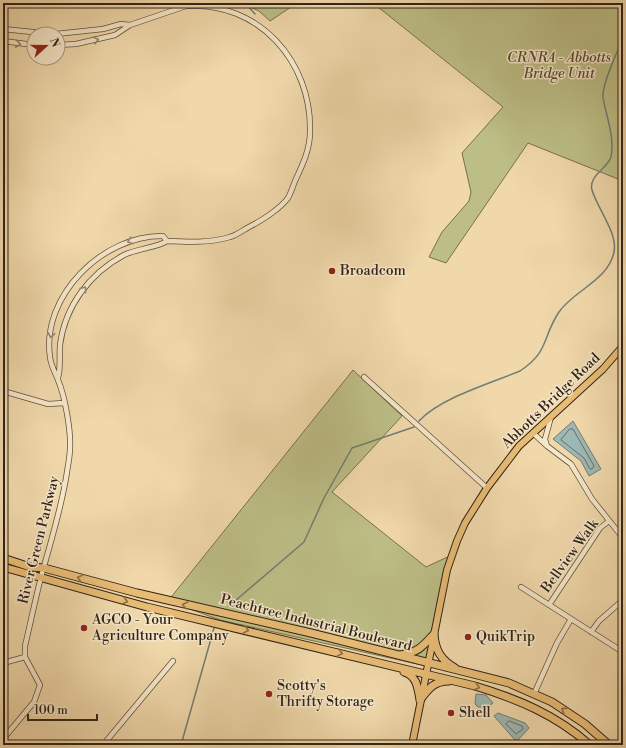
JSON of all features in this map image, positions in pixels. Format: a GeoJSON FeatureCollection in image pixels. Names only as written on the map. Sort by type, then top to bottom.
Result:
{"type":"FeatureCollection","features":[{"type":"Feature","properties":{"kind":"highway","name":"Peachtree Industrial Boulevard"},"geometry":{"type":"LineString","coordinates":[[3,558],[30,567],[44,568],[172,602],[311,633],[427,664],[509,683],[534,694],[571,714],[609,745]]}},
{"type":"Feature","properties":{"kind":"highway","name":"Peachtree Industrial Boulevard"},"geometry":{"type":"LineString","coordinates":[[3,567],[147,607],[388,664],[505,695],[539,709],[564,725],[590,745]]}},
{"type":"Feature","properties":{"kind":"highway"},"geometry":{"type":"LineString","coordinates":[[398,656],[418,650],[434,634]]}},
{"type":"Feature","properties":{"kind":"highway"},"geometry":{"type":"LineString","coordinates":[[434,634],[435,645],[440,656],[447,663],[462,672]]}},
{"type":"Feature","properties":{"kind":"highway"},"geometry":{"type":"LineString","coordinates":[[388,664],[397,671],[409,674],[414,678],[418,684],[420,700]]}},
{"type":"Feature","properties":{"kind":"highway"},"geometry":{"type":"LineString","coordinates":[[420,700],[428,688],[437,683],[455,681]]}},
{"type":"Feature","properties":{"kind":"main road","name":"Abbotts Bridge Road"},"geometry":{"type":"LineString","coordinates":[[412,745],[427,664],[448,566],[457,540],[487,488],[518,446],[603,368],[623,346]]}},
{"type":"Feature","properties":{"kind":"street","name":"River Green Parkway"},"geometry":{"type":"LineString","coordinates":[[25,657],[25,646],[41,578],[63,501],[70,448],[64,403],[58,378],[60,343],[68,316],[77,299],[92,278],[124,255],[167,241],[191,242],[229,237],[263,220],[288,198],[304,162],[310,133],[307,100],[300,76],[293,62],[274,38],[256,22],[237,14],[186,4],[130,25],[115,35],[76,44],[66,45]]}},
{"type":"Feature","properties":{"kind":"street","name":"River Green Parkway"},"geometry":{"type":"LineString","coordinates":[[66,33],[96,30],[121,24],[130,25]]}},
{"type":"Feature","properties":{"kind":"street"},"geometry":{"type":"LineString","coordinates":[[3,29],[26,31]]}},
{"type":"Feature","properties":{"kind":"street"},"geometry":{"type":"LineString","coordinates":[[3,41],[26,44]]}},
{"type":"Feature","properties":{"kind":"street","name":"River Green Parkway"},"geometry":{"type":"LineString","coordinates":[[58,378],[54,374],[50,356],[50,338],[55,318],[64,296],[76,278],[92,261],[123,243],[156,236],[163,236],[167,241]]}},
{"type":"Feature","properties":{"kind":"street"},"geometry":{"type":"LineString","coordinates":[[364,377],[487,488]]}},
{"type":"Feature","properties":{"kind":"street"},"geometry":{"type":"LineString","coordinates":[[3,391],[48,404],[64,403]]}},
{"type":"Feature","properties":{"kind":"street"},"geometry":{"type":"LineString","coordinates":[[547,446],[545,439],[551,417]]}},
{"type":"Feature","properties":{"kind":"street"},"geometry":{"type":"LineString","coordinates":[[533,433],[547,446],[571,464],[592,499],[623,538]]}},
{"type":"Feature","properties":{"kind":"street","name":"Bellview Walk"},"geometry":{"type":"LineString","coordinates":[[549,604],[600,528],[609,521]]}},
{"type":"Feature","properties":{"kind":"street"},"geometry":{"type":"LineString","coordinates":[[521,587],[623,652]]}},
{"type":"Feature","properties":{"kind":"street"},"geometry":{"type":"LineString","coordinates":[[592,632],[599,621],[623,600]]}},
{"type":"Feature","properties":{"kind":"street"},"geometry":{"type":"LineString","coordinates":[[534,694],[557,643],[571,619]]}},
{"type":"Feature","properties":{"kind":"street"},"geometry":{"type":"LineString","coordinates":[[3,663],[25,657],[40,685],[38,695],[34,702],[3,738]]}},
{"type":"Feature","properties":{"kind":"street"},"geometry":{"type":"LineString","coordinates":[[103,745],[173,662]]}},
{"type":"Feature","properties":{"kind":"green space"},"geometry":{"type":"Polygon","coordinates":[[[241,3],[297,3],[270,21],[259,11],[241,3]]]}},
{"type":"Feature","properties":{"kind":"green space","name":"CRNRA - Abbotts Bridge Unit"},"geometry":{"type":"Polygon","coordinates":[[[373,3],[623,3],[623,181],[528,143],[446,263],[429,257],[442,232],[469,201],[471,192],[462,153],[503,107],[373,3]]]}},
{"type":"Feature","properties":{"kind":"green space"},"geometry":{"type":"Polygon","coordinates":[[[353,370],[402,416],[332,492],[426,567],[454,554],[426,666],[220,620],[168,601],[353,370]]]}},
{"type":"Feature","properties":{"kind":"water"},"geometry":{"type":"Polygon","coordinates":[[[573,421],[601,469],[589,476],[581,461],[553,439],[573,421]]]}},
{"type":"Feature","properties":{"kind":"water"},"geometry":{"type":"Polygon","coordinates":[[[476,694],[486,695],[493,703],[488,707],[478,707],[475,704],[476,694]]]}},
{"type":"Feature","properties":{"kind":"water"},"geometry":{"type":"Polygon","coordinates":[[[498,713],[525,723],[529,728],[518,740],[515,740],[494,716],[498,713]]]}},
{"type":"Feature","properties":{"kind":"waterway"},"geometry":{"type":"LineString","coordinates":[[245,3],[255,14]]}},
{"type":"Feature","properties":{"kind":"waterway"},"geometry":{"type":"LineString","coordinates":[[419,421],[428,413],[453,398],[520,371],[530,364],[541,350],[554,321],[565,304],[598,278],[611,262],[614,252],[613,237],[592,190],[592,185],[595,176],[606,165],[611,157],[612,142],[603,92],[610,68],[623,40]]}},
{"type":"Feature","properties":{"kind":"waterway"},"geometry":{"type":"LineString","coordinates":[[235,601],[304,542],[324,498],[352,448],[414,427]]}},
{"type":"Feature","properties":{"kind":"waterway"},"geometry":{"type":"LineString","coordinates":[[181,745],[214,628]]}},
{"type":"Feature","properties":{"kind":"place","name":"Broadcom"},"geometry":{"type":"Point","coordinates":[332,271]}},
{"type":"Feature","properties":{"kind":"place","name":"AGCO - Your Agriculture Company"},"geometry":{"type":"Point","coordinates":[84,628]}},
{"type":"Feature","properties":{"kind":"place","name":"QuikTrip"},"geometry":{"type":"Point","coordinates":[468,637]}},
{"type":"Feature","properties":{"kind":"place","name":"Scotty's Thrifty Storage"},"geometry":{"type":"Point","coordinates":[269,694]}},
{"type":"Feature","properties":{"kind":"place","name":"Shell"},"geometry":{"type":"Point","coordinates":[451,713]}}]}
